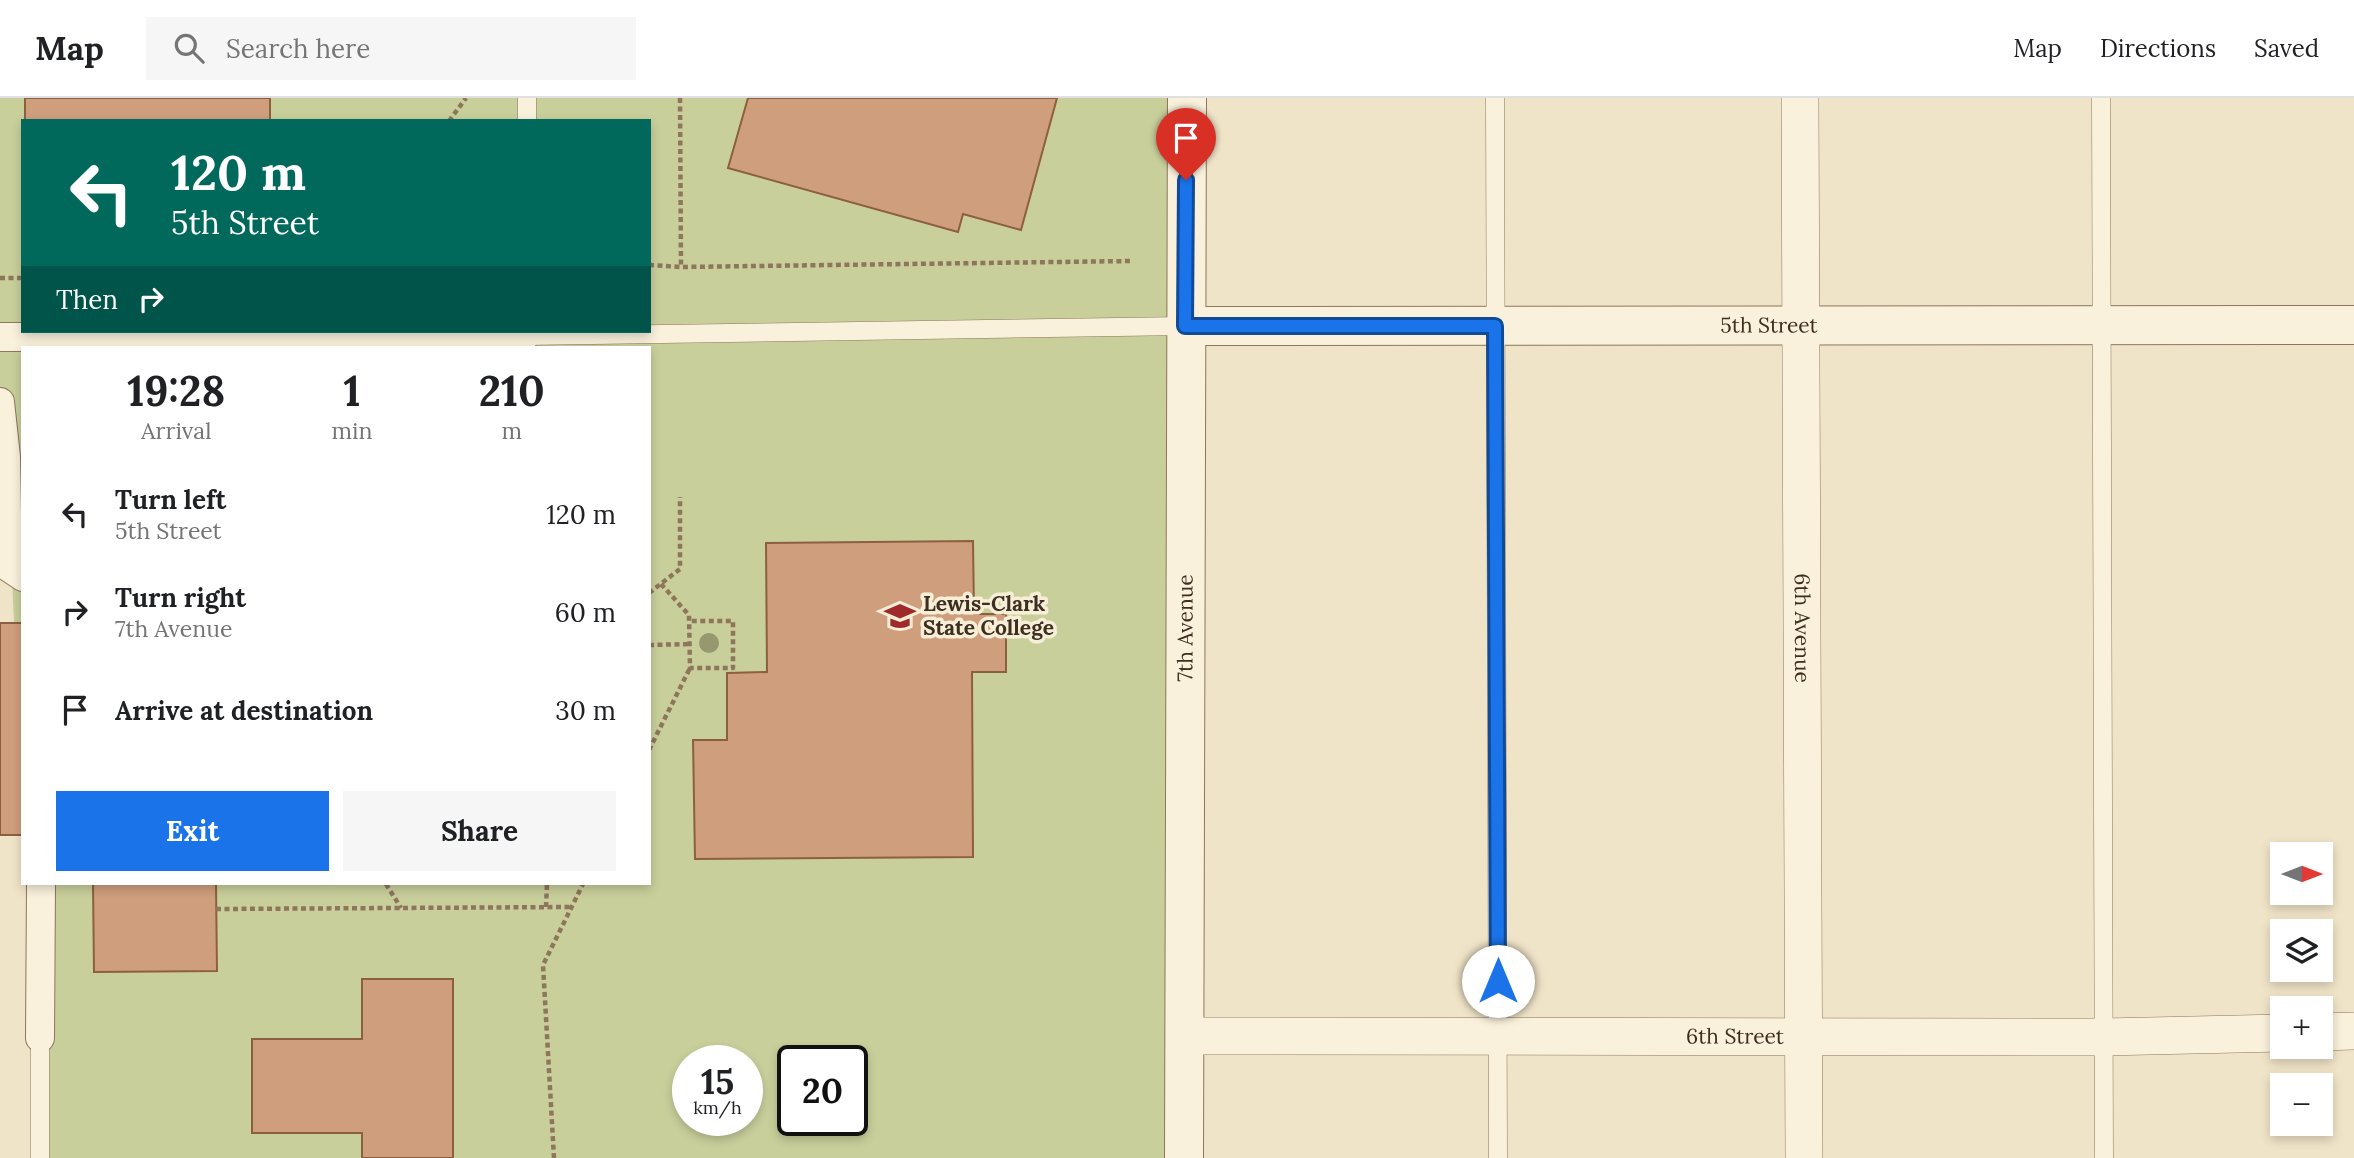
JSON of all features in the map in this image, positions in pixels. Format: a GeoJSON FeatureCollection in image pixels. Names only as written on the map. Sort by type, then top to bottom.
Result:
{"type":"FeatureCollection","features":[{"type":"Feature","properties":{"kind":"street","name":"7th Avenue"},"geometry":{"type":"LineString","coordinates":[[1184,1158],[1187,98]]}},
{"type":"Feature","properties":{"kind":"street","name":"6th Avenue"},"geometry":{"type":"LineString","coordinates":[[1800,98],[1804,1158]]}},
{"type":"Feature","properties":{"kind":"street","name":"5th Street"},"geometry":{"type":"LineString","coordinates":[[1185,326],[2354,325]]}},
{"type":"Feature","properties":{"kind":"street"},"geometry":{"type":"LineString","coordinates":[[0,337],[134,343],[279,342],[525,333]]}},
{"type":"Feature","properties":{"kind":"street"},"geometry":{"type":"LineString","coordinates":[[0,402],[6,457],[8,568],[21,576]]}},
{"type":"Feature","properties":{"kind":"street"},"geometry":{"type":"LineString","coordinates":[[40,1038],[41,885]]}},
{"type":"Feature","properties":{"kind":"street"},"geometry":{"type":"LineString","coordinates":[[2333,1032],[2354,1031]]}},
{"type":"Feature","properties":{"kind":"street","name":"6th Street"},"geometry":{"type":"LineString","coordinates":[[1185,1036],[2104,1037],[2270,1033]]}},
{"type":"Feature","properties":{"kind":"lane"},"geometry":{"type":"LineString","coordinates":[[527,98],[527,119]]}},
{"type":"Feature","properties":{"kind":"lane"},"geometry":{"type":"LineString","coordinates":[[1495,98],[1498,1158]]}},
{"type":"Feature","properties":{"kind":"lane"},"geometry":{"type":"LineString","coordinates":[[2101,98],[2104,1158]]}},
{"type":"Feature","properties":{"kind":"lane"},"geometry":{"type":"LineString","coordinates":[[651,332],[1185,326]]}},
{"type":"Feature","properties":{"kind":"lane"},"geometry":{"type":"LineString","coordinates":[[40,1038],[40,1158]]}},
{"type":"Feature","properties":{"kind":"path"},"geometry":{"type":"LineString","coordinates":[[450,119],[466,98]]}},
{"type":"Feature","properties":{"kind":"path"},"geometry":{"type":"LineString","coordinates":[[680,98],[681,267]]}},
{"type":"Feature","properties":{"kind":"path"},"geometry":{"type":"LineString","coordinates":[[651,265],[681,267],[1132,261]]}},
{"type":"Feature","properties":{"kind":"path"},"geometry":{"type":"LineString","coordinates":[[0,278],[21,278]]}},
{"type":"Feature","properties":{"kind":"path"},"geometry":{"type":"LineString","coordinates":[[651,592],[680,569],[680,497]]}},
{"type":"Feature","properties":{"kind":"path"},"geometry":{"type":"LineString","coordinates":[[651,746],[690,668],[689,615],[661,584]]}},
{"type":"Feature","properties":{"kind":"path"},"geometry":{"type":"LineString","coordinates":[[690,621],[733,621],[733,668],[690,668]]}},
{"type":"Feature","properties":{"kind":"path"},"geometry":{"type":"LineString","coordinates":[[651,645],[690,644]]}},
{"type":"Feature","properties":{"kind":"path"},"geometry":{"type":"LineString","coordinates":[[387,885],[401,908]]}},
{"type":"Feature","properties":{"kind":"path"},"geometry":{"type":"LineString","coordinates":[[547,885],[547,906]]}},
{"type":"Feature","properties":{"kind":"path"},"geometry":{"type":"LineString","coordinates":[[554,1158],[543,965],[582,885]]}},
{"type":"Feature","properties":{"kind":"path"},"geometry":{"type":"LineString","coordinates":[[216,909],[572,906]]}},
{"type":"Feature","properties":{"kind":"green space","name":"Lewis-Clark State College"},"geometry":{"type":"Polygon","coordinates":[[[0,98],[1188,98],[1184,1158],[40,1158],[27,885],[651,885],[651,346],[21,346],[21,764],[6,457],[0,458],[0,98]]]}},
{"type":"Feature","properties":{"kind":"building"},"geometry":{"type":"Polygon","coordinates":[[[25,98],[270,98],[270,119],[25,119],[25,98]]]}},
{"type":"Feature","properties":{"kind":"building"},"geometry":{"type":"Polygon","coordinates":[[[748,98],[1057,98],[1021,230],[963,214],[958,232],[728,168],[748,98]]]}},
{"type":"Feature","properties":{"kind":"building"},"geometry":{"type":"Polygon","coordinates":[[[973,541],[974,614],[1006,614],[1006,672],[972,672],[973,857],[695,859],[693,740],[727,740],[727,673],[767,672],[766,543],[973,541]]]}},
{"type":"Feature","properties":{"kind":"building"},"geometry":{"type":"Polygon","coordinates":[[[0,623],[21,623],[21,835],[0,835],[0,623]]]}},
{"type":"Feature","properties":{"kind":"building"},"geometry":{"type":"Polygon","coordinates":[[[93,885],[216,885],[217,971],[94,972],[93,885]]]}},
{"type":"Feature","properties":{"kind":"building"},"geometry":{"type":"Polygon","coordinates":[[[362,979],[453,979],[453,1158],[362,1158],[362,1133],[252,1133],[252,1039],[362,1039],[362,979]]]}},
{"type":"Feature","properties":{"kind":"place","name":"Lewis-Clark State College"},"geometry":{"type":"Point","coordinates":[900,616]}},
{"type":"Feature","properties":{"kind":"route"},"geometry":{"type":"LineString","coordinates":[[1186,180],[1185,326],[1495,326],[1498,981]]}}]}
